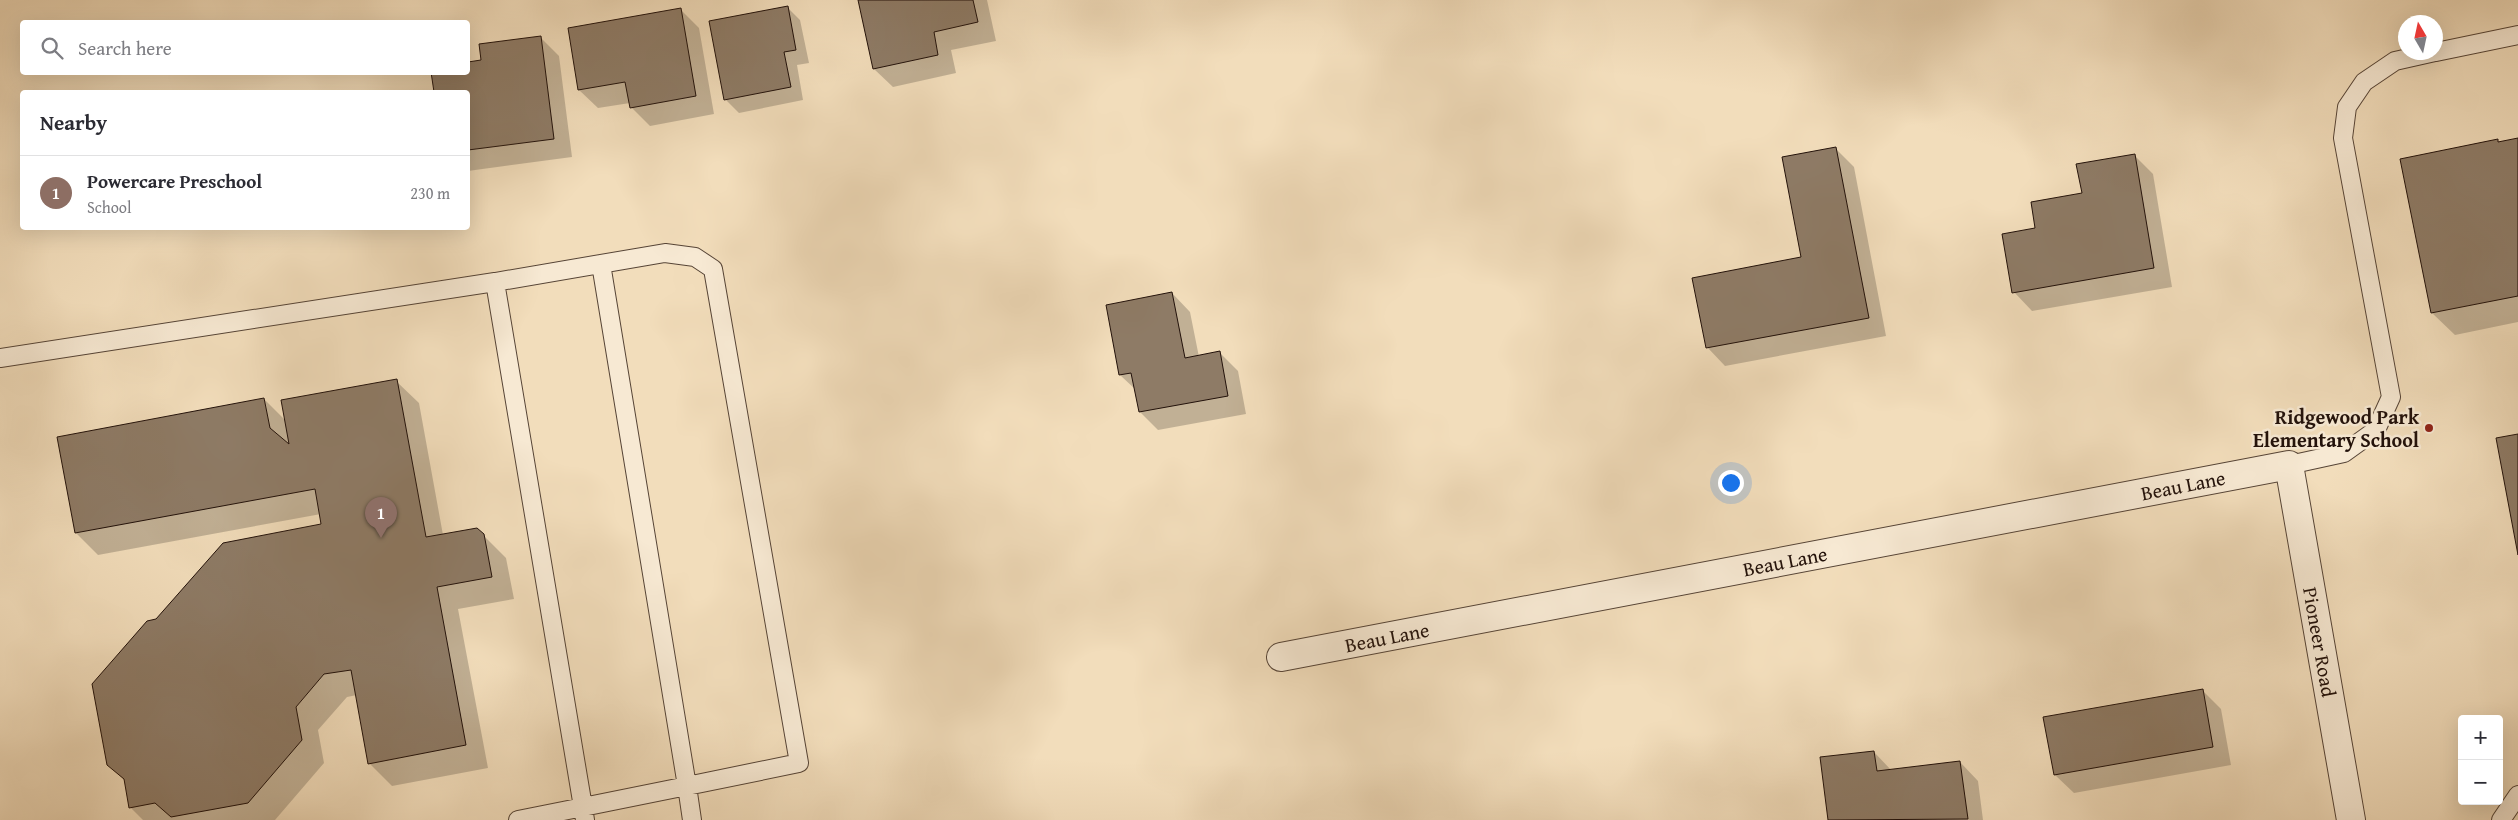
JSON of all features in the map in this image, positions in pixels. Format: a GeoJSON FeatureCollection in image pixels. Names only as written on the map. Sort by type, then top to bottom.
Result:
{"type":"FeatureCollection","features":[{"type":"Feature","properties":{"kind":"street","name":"Beau Lane"},"geometry":{"type":"LineString","coordinates":[[1281,657],[2289,465]]}},
{"type":"Feature","properties":{"kind":"street","name":"Pioneer Road"},"geometry":{"type":"LineString","coordinates":[[2289,465],[2350,820]]}},
{"type":"Feature","properties":{"kind":"lane"},"geometry":{"type":"LineString","coordinates":[[2443,50],[2518,35]]}},
{"type":"Feature","properties":{"kind":"lane"},"geometry":{"type":"LineString","coordinates":[[2289,465],[2344,452],[2376,430],[2392,397],[2343,138],[2347,107],[2364,82],[2399,60]]}},
{"type":"Feature","properties":{"kind":"lane"},"geometry":{"type":"LineString","coordinates":[[0,358],[665,254],[695,257],[713,270],[799,763],[687,786],[584,813],[518,820]]}},
{"type":"Feature","properties":{"kind":"lane"},"geometry":{"type":"LineString","coordinates":[[601,264],[692,820]]}},
{"type":"Feature","properties":{"kind":"lane"},"geometry":{"type":"LineString","coordinates":[[495,282],[584,813]]}},
{"type":"Feature","properties":{"kind":"lane"},"geometry":{"type":"LineString","coordinates":[[2501,820],[2518,795]]}},
{"type":"Feature","properties":{"kind":"building"},"geometry":{"type":"Polygon","coordinates":[[[858,0],[973,0],[978,22],[934,32],[938,55],[873,69],[858,0]]]}},
{"type":"Feature","properties":{"kind":"building"},"geometry":{"type":"Polygon","coordinates":[[[788,6],[796,50],[784,52],[791,87],[724,100],[709,21],[788,6]]]}},
{"type":"Feature","properties":{"kind":"building"},"geometry":{"type":"Polygon","coordinates":[[[681,8],[696,96],[630,108],[625,82],[578,90],[568,28],[681,8]]]}},
{"type":"Feature","properties":{"kind":"building"},"geometry":{"type":"Polygon","coordinates":[[[541,36],[554,139],[470,150],[470,90],[434,90],[431,75],[470,75],[470,62],[481,60],[479,44],[541,36]]]}},
{"type":"Feature","properties":{"kind":"building"},"geometry":{"type":"Polygon","coordinates":[[[2518,138],[2518,296],[2431,313],[2400,159],[2498,139],[2498,142],[2518,138]]]}},
{"type":"Feature","properties":{"kind":"building"},"geometry":{"type":"Polygon","coordinates":[[[1836,147],[1869,318],[1706,348],[1692,278],[1801,257],[1782,157],[1836,147]]]}},
{"type":"Feature","properties":{"kind":"building"},"geometry":{"type":"Polygon","coordinates":[[[2135,154],[2154,268],[2012,293],[2002,234],[2035,228],[2031,202],[2082,193],[2076,164],[2135,154]]]}},
{"type":"Feature","properties":{"kind":"building"},"geometry":{"type":"Polygon","coordinates":[[[1172,292],[1185,358],[1220,351],[1228,396],[1139,412],[1131,373],[1119,375],[1106,305],[1172,292]]]}},
{"type":"Feature","properties":{"kind":"building"},"geometry":{"type":"Polygon","coordinates":[[[397,379],[426,537],[477,528],[484,534],[492,577],[437,587],[466,745],[368,764],[351,670],[324,674],[296,707],[302,740],[248,803],[171,817],[155,803],[129,808],[124,779],[107,765],[92,684],[147,621],[156,619],[223,543],[321,524],[315,489],[75,533],[57,437],[264,398],[270,428],[289,444],[281,400],[397,379]]]}},
{"type":"Feature","properties":{"kind":"building"},"geometry":{"type":"Polygon","coordinates":[[[2518,434],[2518,555],[2496,438],[2518,434]]]}},
{"type":"Feature","properties":{"kind":"building"},"geometry":{"type":"Polygon","coordinates":[[[2203,689],[2213,747],[2054,775],[2043,717],[2203,689]]]}},
{"type":"Feature","properties":{"kind":"building"},"geometry":{"type":"Polygon","coordinates":[[[1874,751],[1877,771],[1960,761],[1968,819],[1828,820],[1820,757],[1874,751]]]}},
{"type":"Feature","properties":{"kind":"place","name":"Ridgewood Park Elementary School"},"geometry":{"type":"Point","coordinates":[2429,428]}},
{"type":"Feature","properties":{"kind":"place","name":"Powercare Preschool"},"geometry":{"type":"Point","coordinates":[381,538]}}]}
